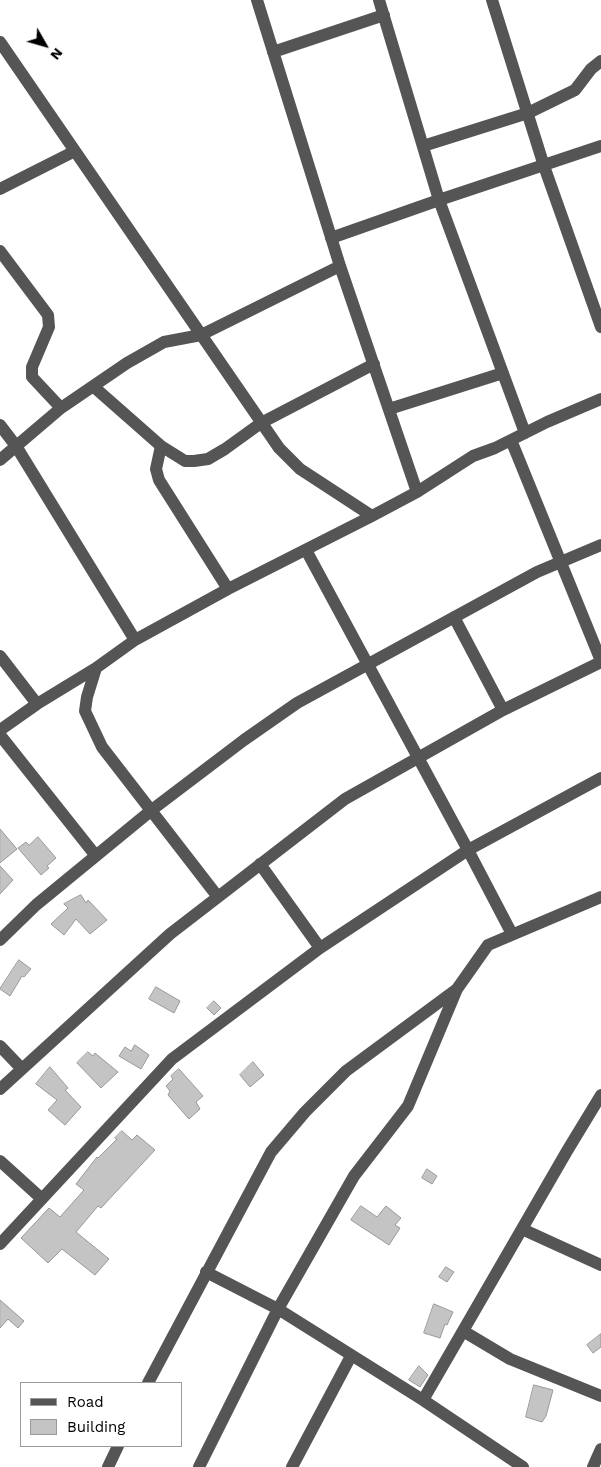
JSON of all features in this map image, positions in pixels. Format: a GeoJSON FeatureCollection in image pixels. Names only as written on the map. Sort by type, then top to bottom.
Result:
{"type":"FeatureCollection","features":[{"type":"Feature","properties":{"kind":"street"},"geometry":{"type":"LineString","coordinates":[[257,0],[340,266],[417,492]]}},
{"type":"Feature","properties":{"kind":"street"},"geometry":{"type":"LineString","coordinates":[[379,0],[439,200],[525,433]]}},
{"type":"Feature","properties":{"kind":"street"},"geometry":{"type":"LineString","coordinates":[[492,0],[544,166],[601,327]]}},
{"type":"Feature","properties":{"kind":"street"},"geometry":{"type":"LineString","coordinates":[[273,52],[384,15]]}},
{"type":"Feature","properties":{"kind":"street"},"geometry":{"type":"LineString","coordinates":[[0,42],[279,448],[300,469],[372,516]]}},
{"type":"Feature","properties":{"kind":"street"},"geometry":{"type":"LineString","coordinates":[[423,146],[528,113],[575,90],[591,68],[601,62]]}},
{"type":"Feature","properties":{"kind":"street"},"geometry":{"type":"LineString","coordinates":[[331,238],[601,146]]}},
{"type":"Feature","properties":{"kind":"street"},"geometry":{"type":"LineString","coordinates":[[0,189],[74,151]]}},
{"type":"Feature","properties":{"kind":"street"},"geometry":{"type":"LineString","coordinates":[[0,251],[48,315],[49,327],[32,367],[32,377],[62,408]]}},
{"type":"Feature","properties":{"kind":"street"},"geometry":{"type":"LineString","coordinates":[[0,460],[62,408],[127,362],[164,342],[201,335],[340,266]]}},
{"type":"Feature","properties":{"kind":"street"},"geometry":{"type":"LineString","coordinates":[[94,387],[161,446],[185,461],[208,459],[261,423],[374,364]]}},
{"type":"Feature","properties":{"kind":"street"},"geometry":{"type":"LineString","coordinates":[[389,409],[503,372]]}},
{"type":"Feature","properties":{"kind":"street"},"geometry":{"type":"LineString","coordinates":[[0,730],[37,704],[96,668],[135,640],[228,589],[417,492],[473,456],[601,399]]}},
{"type":"Feature","properties":{"kind":"street"},"geometry":{"type":"LineString","coordinates":[[0,425],[16,446],[135,640]]}},
{"type":"Feature","properties":{"kind":"street"},"geometry":{"type":"LineString","coordinates":[[0,1089],[170,934],[345,799],[502,710],[601,661],[511,440]]}},
{"type":"Feature","properties":{"kind":"street"},"geometry":{"type":"LineString","coordinates":[[161,446],[156,469],[159,480],[228,589]]}},
{"type":"Feature","properties":{"kind":"street"},"geometry":{"type":"LineString","coordinates":[[0,940],[36,905],[151,810],[297,703],[536,572],[601,545]]}},
{"type":"Feature","properties":{"kind":"street"},"geometry":{"type":"LineString","coordinates":[[306,550],[512,934]]}},
{"type":"Feature","properties":{"kind":"street"},"geometry":{"type":"LineString","coordinates":[[454,617],[502,710]]}},
{"type":"Feature","properties":{"kind":"street"},"geometry":{"type":"LineString","coordinates":[[0,656],[37,704]]}},
{"type":"Feature","properties":{"kind":"street"},"geometry":{"type":"LineString","coordinates":[[96,668],[87,697],[86,711],[102,747],[218,897]]}},
{"type":"Feature","properties":{"kind":"street"},"geometry":{"type":"LineString","coordinates":[[0,734],[96,856]]}},
{"type":"Feature","properties":{"kind":"street"},"geometry":{"type":"LineString","coordinates":[[0,1244],[172,1059],[320,948],[468,850],[601,778]]}},
{"type":"Feature","properties":{"kind":"street"},"geometry":{"type":"LineString","coordinates":[[260,864],[320,948]]}},
{"type":"Feature","properties":{"kind":"street"},"geometry":{"type":"LineString","coordinates":[[199,1467],[278,1309],[354,1176],[408,1106],[457,990],[488,945],[601,896]]}},
{"type":"Feature","properties":{"kind":"street"},"geometry":{"type":"LineString","coordinates":[[149,1382],[271,1152],[305,1112],[346,1071],[457,990]]}},
{"type":"Feature","properties":{"kind":"street"},"geometry":{"type":"LineString","coordinates":[[0,1046],[22,1069]]}},
{"type":"Feature","properties":{"kind":"street"},"geometry":{"type":"LineString","coordinates":[[423,1400],[601,1095]]}},
{"type":"Feature","properties":{"kind":"street"},"geometry":{"type":"LineString","coordinates":[[0,1161],[42,1199]]}},
{"type":"Feature","properties":{"kind":"street"},"geometry":{"type":"LineString","coordinates":[[522,1229],[601,1265]]}},
{"type":"Feature","properties":{"kind":"street"},"geometry":{"type":"LineString","coordinates":[[206,1272],[278,1309],[423,1400],[523,1467]]}},
{"type":"Feature","properties":{"kind":"street"},"geometry":{"type":"LineString","coordinates":[[463,1330],[510,1359],[601,1396]]}},
{"type":"Feature","properties":{"kind":"street"},"geometry":{"type":"LineString","coordinates":[[292,1467],[351,1356]]}},
{"type":"Feature","properties":{"kind":"street"},"geometry":{"type":"LineString","coordinates":[[108,1467],[118,1447]]}},
{"type":"Feature","properties":{"kind":"street"},"geometry":{"type":"LineString","coordinates":[[593,1467],[601,1449]]}},
{"type":"Feature","properties":{"kind":"building"},"geometry":{"type":"Polygon","coordinates":[[[0,829],[17,849],[0,863],[0,829]]]}},
{"type":"Feature","properties":{"kind":"building"},"geometry":{"type":"Polygon","coordinates":[[[38,837],[56,858],[41,875],[18,848],[26,842],[29,845],[38,837]]]}},
{"type":"Feature","properties":{"kind":"building"},"geometry":{"type":"Polygon","coordinates":[[[0,866],[13,880],[0,894],[0,866]]]}},
{"type":"Feature","properties":{"kind":"building"},"geometry":{"type":"Polygon","coordinates":[[[81,895],[86,903],[88,900],[107,920],[90,934],[76,919],[64,935],[51,924],[68,908],[64,904],[81,895]]]}},
{"type":"Feature","properties":{"kind":"building"},"geometry":{"type":"Polygon","coordinates":[[[19,960],[31,969],[24,977],[22,976],[10,996],[0,989],[19,960]]]}},
{"type":"Feature","properties":{"kind":"building"},"geometry":{"type":"Polygon","coordinates":[[[156,987],[180,1001],[174,1013],[149,999],[156,987]]]}},
{"type":"Feature","properties":{"kind":"building"},"geometry":{"type":"Polygon","coordinates":[[[214,1001],[221,1008],[214,1015],[207,1008],[214,1001]]]}},
{"type":"Feature","properties":{"kind":"building"},"geometry":{"type":"Polygon","coordinates":[[[135,1045],[149,1055],[141,1069],[119,1056],[125,1047],[131,1051],[135,1045]]]}},
{"type":"Feature","properties":{"kind":"building"},"geometry":{"type":"Polygon","coordinates":[[[88,1052],[93,1056],[95,1053],[118,1072],[101,1088],[77,1063],[88,1052]]]}},
{"type":"Feature","properties":{"kind":"building"},"geometry":{"type":"Polygon","coordinates":[[[253,1062],[264,1075],[250,1087],[240,1075],[253,1062]]]}},
{"type":"Feature","properties":{"kind":"building"},"geometry":{"type":"Polygon","coordinates":[[[50,1067],[68,1088],[65,1090],[81,1107],[65,1125],[48,1110],[57,1100],[36,1084],[50,1067]]]}},
{"type":"Feature","properties":{"kind":"building"},"geometry":{"type":"Polygon","coordinates":[[[179,1069],[203,1096],[196,1102],[200,1109],[189,1119],[168,1095],[170,1091],[166,1086],[173,1079],[171,1076],[179,1069]]]}},
{"type":"Feature","properties":{"kind":"building"},"geometry":{"type":"Polygon","coordinates":[[[122,1131],[132,1140],[137,1135],[155,1150],[101,1208],[98,1206],[76,1232],[109,1259],[95,1275],[62,1249],[48,1263],[21,1238],[49,1208],[60,1217],[84,1190],[76,1184],[97,1157],[117,1139],[115,1138],[122,1131]]]}},
{"type":"Feature","properties":{"kind":"building"},"geometry":{"type":"Polygon","coordinates":[[[427,1169],[437,1176],[432,1184],[422,1178],[427,1169]]]}},
{"type":"Feature","properties":{"kind":"building"},"geometry":{"type":"Polygon","coordinates":[[[361,1206],[377,1217],[386,1206],[401,1218],[395,1225],[400,1228],[389,1245],[351,1220],[361,1206]]]}},
{"type":"Feature","properties":{"kind":"building"},"geometry":{"type":"Polygon","coordinates":[[[446,1267],[454,1272],[447,1282],[439,1277],[446,1267]]]}},
{"type":"Feature","properties":{"kind":"building"},"geometry":{"type":"Polygon","coordinates":[[[0,1300],[24,1321],[18,1328],[8,1319],[0,1328],[0,1300]]]}},
{"type":"Feature","properties":{"kind":"building"},"geometry":{"type":"Polygon","coordinates":[[[434,1304],[453,1312],[447,1325],[445,1324],[440,1338],[424,1333],[434,1304]]]}},
{"type":"Feature","properties":{"kind":"building"},"geometry":{"type":"Polygon","coordinates":[[[601,1334],[601,1347],[593,1353],[587,1345],[601,1334]]]}},
{"type":"Feature","properties":{"kind":"building"},"geometry":{"type":"Polygon","coordinates":[[[419,1366],[428,1375],[420,1387],[409,1380],[419,1366]]]}},
{"type":"Feature","properties":{"kind":"building"},"geometry":{"type":"Polygon","coordinates":[[[534,1385],[553,1390],[546,1416],[542,1422],[526,1417],[534,1385]]]}}]}
